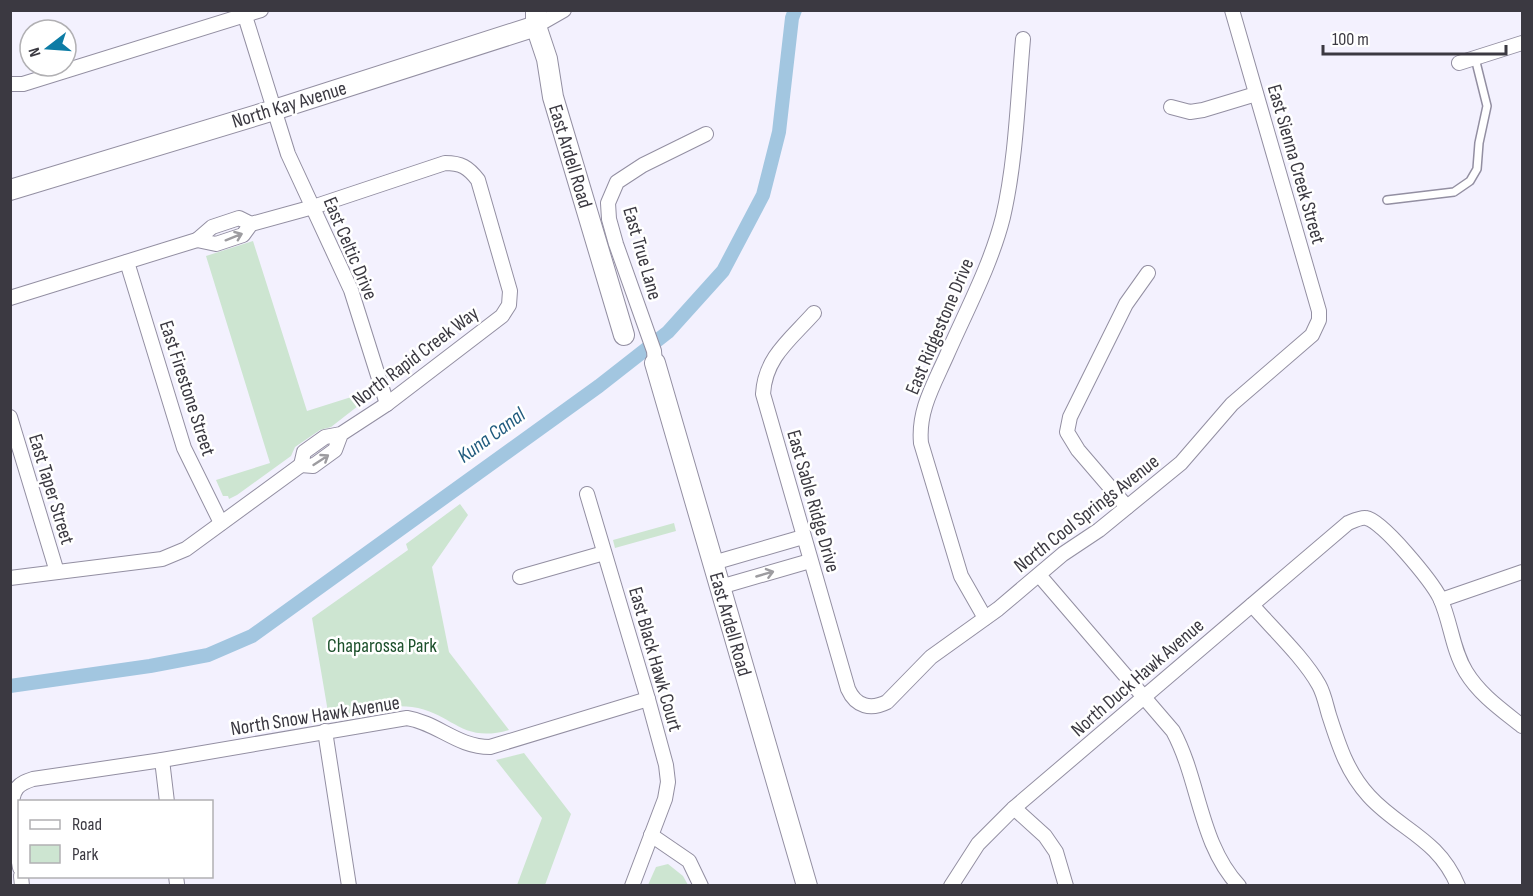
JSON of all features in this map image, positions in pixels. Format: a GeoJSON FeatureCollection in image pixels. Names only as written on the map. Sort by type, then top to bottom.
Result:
{"type":"FeatureCollection","features":[{"type":"Feature","properties":{"kind":"street"},"geometry":{"type":"LineString","coordinates":[[10,84],[23,84],[261,10]]}},
{"type":"Feature","properties":{"kind":"street","name":"North Kay Avenue"},"geometry":{"type":"LineString","coordinates":[[10,190],[274,110],[564,10]]}},
{"type":"Feature","properties":{"kind":"street","name":"East Sienna Creek Street"},"geometry":{"type":"LineString","coordinates":[[1232,10],[1319,311],[1317,328]]}},
{"type":"Feature","properties":{"kind":"street","name":"East Celtic Drive"},"geometry":{"type":"LineString","coordinates":[[245,16],[288,154],[351,290],[387,404]]}},
{"type":"Feature","properties":{"kind":"street","name":"East Ardell Road"},"geometry":{"type":"LineString","coordinates":[[536,18],[547,59],[553,97],[624,335]]}},
{"type":"Feature","properties":{"kind":"street","name":"East Ridgestone Drive"},"geometry":{"type":"LineString","coordinates":[[985,618],[961,576],[921,443],[919,427],[928,397],[992,252],[1003,217],[1010,180],[1023,39]]}},
{"type":"Feature","properties":{"kind":"street"},"geometry":{"type":"LineString","coordinates":[[1459,63],[1522,44]]}},
{"type":"Feature","properties":{"kind":"street"},"geometry":{"type":"LineString","coordinates":[[1172,107],[1190,112],[1197,111],[1256,94]]}},
{"type":"Feature","properties":{"kind":"street","name":"East True Lane"},"geometry":{"type":"LineString","coordinates":[[655,357],[616,244],[609,219],[609,203],[617,182],[643,165],[706,134]]}},
{"type":"Feature","properties":{"kind":"street","name":"North Rapid Creek Way"},"geometry":{"type":"LineString","coordinates":[[10,578],[162,559],[175,555],[301,465],[304,452],[326,437],[341,434],[387,404],[502,316],[509,305],[510,291],[478,180],[465,166],[445,163],[313,207]]}},
{"type":"Feature","properties":{"kind":"street"},"geometry":{"type":"LineString","coordinates":[[10,298],[197,240],[212,227],[239,218],[251,224],[313,207]]}},
{"type":"Feature","properties":{"kind":"street","name":"East Firestone Street"},"geometry":{"type":"LineString","coordinates":[[126,262],[184,448],[221,523]]}},
{"type":"Feature","properties":{"kind":"street"},"geometry":{"type":"LineString","coordinates":[[1127,507],[1078,450],[1067,432],[1070,417],[1126,304],[1148,273]]}},
{"type":"Feature","properties":{"kind":"street","name":"East Sable Ridge Drive"},"geometry":{"type":"LineString","coordinates":[[814,313],[773,358],[764,382],[766,405],[848,689],[857,702],[865,706]]}},
{"type":"Feature","properties":{"kind":"street","name":"North Cool Springs Avenue"},"geometry":{"type":"LineString","coordinates":[[865,706],[878,706],[887,702],[932,657],[985,618],[1181,463],[1232,404],[1312,335],[1317,328]]}},
{"type":"Feature","properties":{"kind":"street","name":"East Ardell Road"},"geometry":{"type":"LineString","coordinates":[[655,357],[807,885]]}},
{"type":"Feature","properties":{"kind":"street","name":"East Taper Street"},"geometry":{"type":"LineString","coordinates":[[10,417],[57,572]]}},
{"type":"Feature","properties":{"kind":"street","name":"East Black Hawk Court"},"geometry":{"type":"LineString","coordinates":[[587,495],[648,699],[666,765],[668,782],[665,799],[632,885]]}},
{"type":"Feature","properties":{"kind":"street","name":"North Duck Hawk Avenue"},"geometry":{"type":"LineString","coordinates":[[951,885],[978,844],[1014,808],[1348,523],[1365,518],[1378,523],[1430,580],[1441,600]]}},
{"type":"Feature","properties":{"kind":"street"},"geometry":{"type":"LineString","coordinates":[[713,563],[803,537]]}},
{"type":"Feature","properties":{"kind":"street"},"geometry":{"type":"LineString","coordinates":[[520,577],[604,553]]}},
{"type":"Feature","properties":{"kind":"street"},"geometry":{"type":"LineString","coordinates":[[720,587],[810,561]]}},
{"type":"Feature","properties":{"kind":"street"},"geometry":{"type":"LineString","coordinates":[[1522,572],[1441,600],[1455,649],[1464,669],[1490,701],[1522,726]]}},
{"type":"Feature","properties":{"kind":"street"},"geometry":{"type":"LineString","coordinates":[[1039,574],[1173,732],[1184,752],[1211,843],[1219,860],[1239,885]]}},
{"type":"Feature","properties":{"kind":"street"},"geometry":{"type":"LineString","coordinates":[[1252,605],[1311,672],[1321,687],[1342,755],[1354,779],[1371,799],[1427,842],[1448,867],[1458,885]]}},
{"type":"Feature","properties":{"kind":"street","name":"North Snow Hawk Avenue"},"geometry":{"type":"LineString","coordinates":[[18,854],[12,798],[16,789],[33,778],[162,760],[408,718],[418,720],[464,743],[476,747],[490,747],[648,699]]}},
{"type":"Feature","properties":{"kind":"street"},"geometry":{"type":"LineString","coordinates":[[325,731],[349,885]]}},
{"type":"Feature","properties":{"kind":"street"},"geometry":{"type":"LineString","coordinates":[[162,760],[167,800]]}},
{"type":"Feature","properties":{"kind":"street"},"geometry":{"type":"LineString","coordinates":[[1014,808],[1045,837],[1056,852],[1066,885]]}},
{"type":"Feature","properties":{"kind":"street"},"geometry":{"type":"LineString","coordinates":[[651,836],[689,861],[701,885]]}},
{"type":"Feature","properties":{"kind":"lane"},"geometry":{"type":"LineString","coordinates":[[1387,200],[1454,192],[1470,181],[1477,169],[1479,143],[1487,106],[1475,58]]}},
{"type":"Feature","properties":{"kind":"green space"},"geometry":{"type":"Polygon","coordinates":[[[253,241],[307,411],[364,393],[367,399],[331,427],[320,430],[295,447],[291,456],[229,499],[228,496],[223,496],[216,480],[270,463],[206,256],[253,241]]]}},
{"type":"Feature","properties":{"kind":"green space","name":"Chaparossa Park"},"geometry":{"type":"Polygon","coordinates":[[[460,504],[468,515],[432,567],[449,652],[509,730],[479,733],[458,726],[426,710],[403,706],[329,718],[312,618],[408,550],[406,544],[460,504]]]}},
{"type":"Feature","properties":{"kind":"green space"},"geometry":{"type":"Polygon","coordinates":[[[674,523],[676,531],[615,548],[613,540],[674,523]]]}},
{"type":"Feature","properties":{"kind":"green space"},"geometry":{"type":"Polygon","coordinates":[[[524,753],[571,814],[545,885],[517,885],[542,818],[496,760],[524,753]]]}},
{"type":"Feature","properties":{"kind":"green space"},"geometry":{"type":"Polygon","coordinates":[[[668,864],[683,876],[688,885],[648,885],[656,867],[668,864]]]}},
{"type":"Feature","properties":{"kind":"waterway","name":"Kuna Canal"},"geometry":{"type":"LineString","coordinates":[[10,686],[150,666],[208,655],[252,636],[599,386],[668,332],[723,271],[763,195],[779,132],[792,18],[795,10]]}}]}
